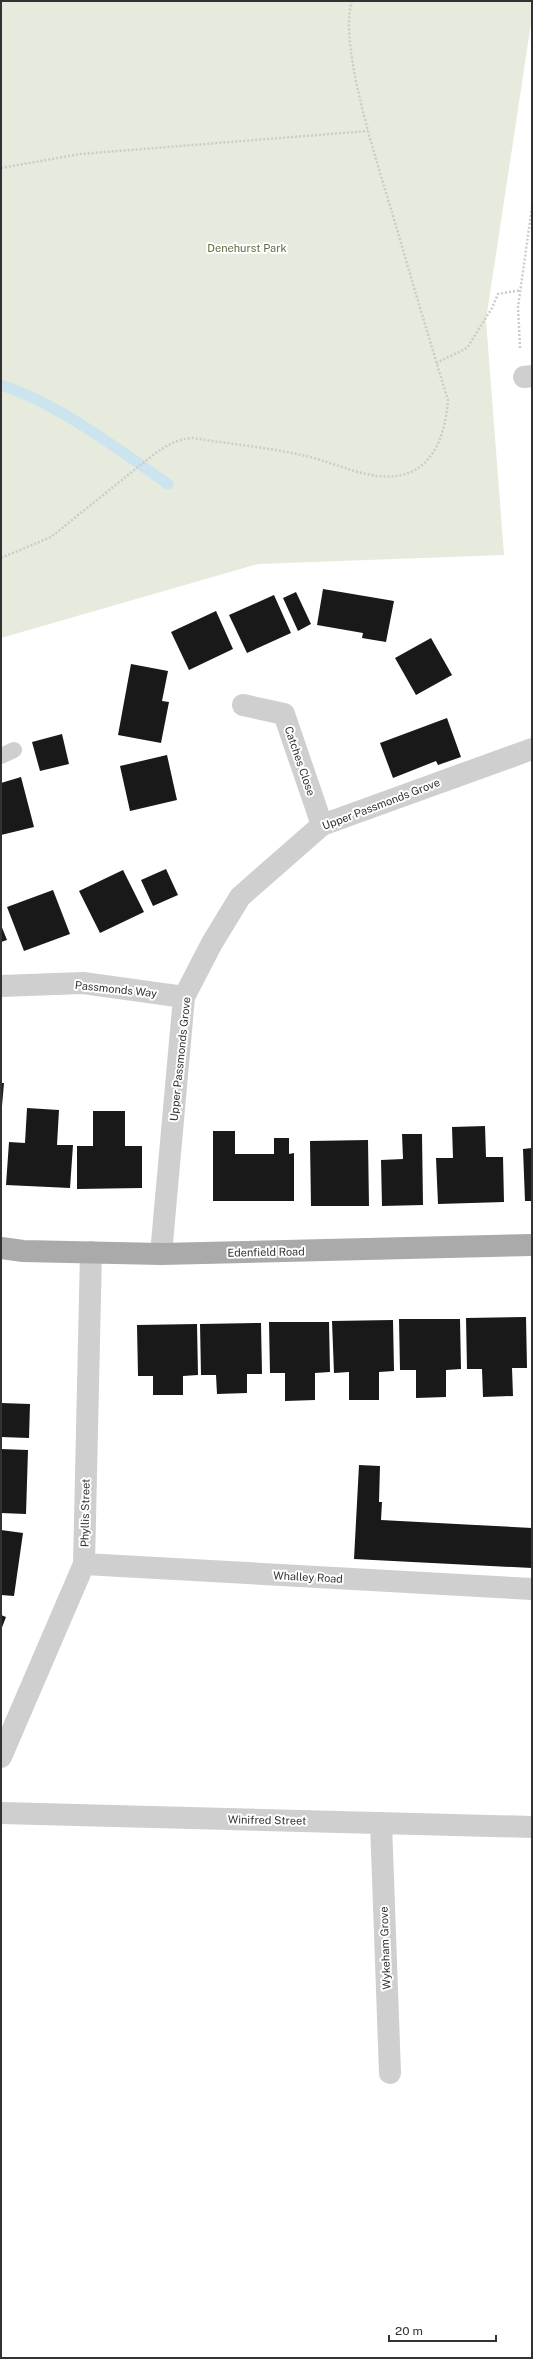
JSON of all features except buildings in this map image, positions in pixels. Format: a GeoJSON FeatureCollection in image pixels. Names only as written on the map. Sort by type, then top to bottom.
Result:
{"type":"FeatureCollection","features":[{"type":"Feature","properties":{"kind":"main road","name":"Edenfield Road"},"geometry":{"type":"LineString","coordinates":[[1,1248],[23,1251],[161,1254],[532,1245]]}},
{"type":"Feature","properties":{"kind":"street","name":"Catches Close"},"geometry":{"type":"LineString","coordinates":[[243,705],[284,714],[322,825]]}},
{"type":"Feature","properties":{"kind":"street","name":"Upper Passmonds Grove"},"geometry":{"type":"LineString","coordinates":[[161,1254],[184,997],[212,943],[240,897],[322,825],[532,749]]}},
{"type":"Feature","properties":{"kind":"street","name":"Passmonds Way"},"geometry":{"type":"LineString","coordinates":[[1,986],[83,983],[184,997]]}},
{"type":"Feature","properties":{"kind":"street","name":"Phyllis Street"},"geometry":{"type":"LineString","coordinates":[[1,1757],[84,1564],[91,1252]]}},
{"type":"Feature","properties":{"kind":"street","name":"Whalley Road"},"geometry":{"type":"LineString","coordinates":[[84,1564],[532,1590]]}},
{"type":"Feature","properties":{"kind":"street","name":"Winifred Street"},"geometry":{"type":"LineString","coordinates":[[1,1813],[532,1827]]}},
{"type":"Feature","properties":{"kind":"street","name":"Wykeham Grove"},"geometry":{"type":"LineString","coordinates":[[381,1823],[390,2073]]}},
{"type":"Feature","properties":{"kind":"path"},"geometry":{"type":"LineString","coordinates":[[1,558],[51,537],[153,455],[168,444],[181,439],[192,438],[301,455],[377,476],[392,477],[407,474],[419,468],[432,455],[441,440],[446,421],[448,400],[368,131],[351,46],[350,18],[352,1]]}},
{"type":"Feature","properties":{"kind":"path"},"geometry":{"type":"LineString","coordinates":[[1,168],[87,153],[368,131]]}},
{"type":"Feature","properties":{"kind":"path"},"geometry":{"type":"LineString","coordinates":[[528,376],[519,342],[518,307],[532,207]]}},
{"type":"Feature","properties":{"kind":"path"},"geometry":{"type":"LineString","coordinates":[[436,363],[467,348],[492,308],[498,294],[521,290]]}},
{"type":"Feature","properties":{"kind":"green space","name":"Denehurst Park"},"geometry":{"type":"Polygon","coordinates":[[[1,1],[532,1],[532,17],[486,320],[504,555],[258,564],[1,638],[1,1]]]}},
{"type":"Feature","properties":{"kind":"waterway"},"geometry":{"type":"LineString","coordinates":[[1,385],[23,393],[88,428],[168,484]]}}]}
